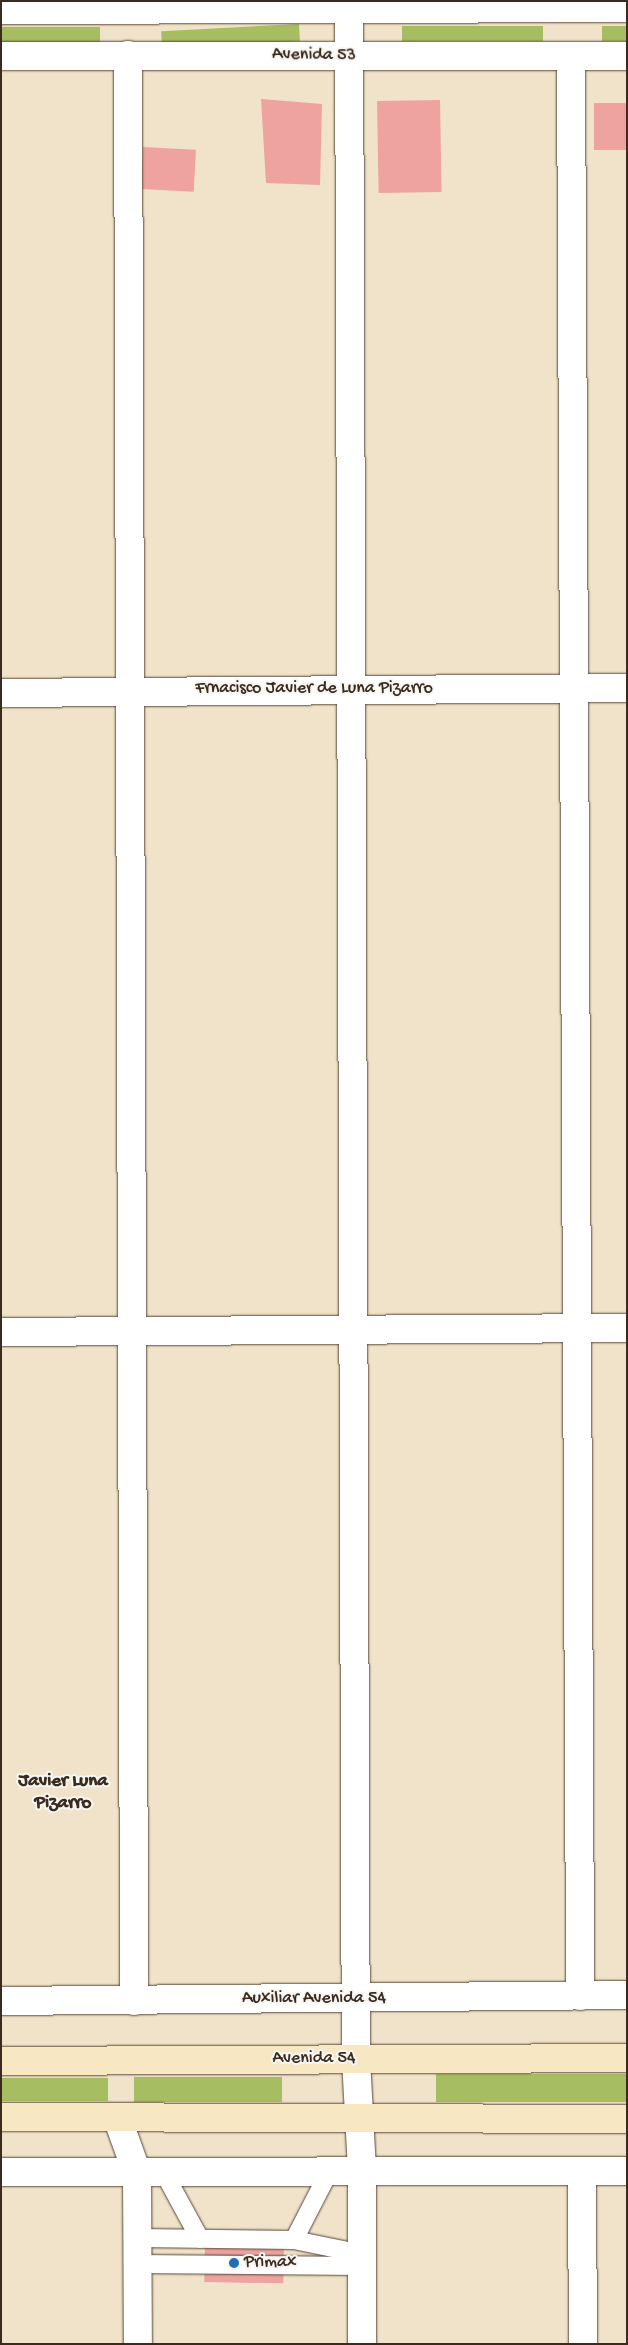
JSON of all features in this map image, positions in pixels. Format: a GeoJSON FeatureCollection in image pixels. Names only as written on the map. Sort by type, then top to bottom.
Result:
{"type":"FeatureCollection","features":[{"type":"Feature","properties":{"kind":"main road","name":"Avenida 54"},"geometry":{"type":"LineString","coordinates":[[1,2062],[627,2058]]}},
{"type":"Feature","properties":{"kind":"main road"},"geometry":{"type":"LineString","coordinates":[[1,2117],[627,2119]]}},
{"type":"Feature","properties":{"kind":"street"},"geometry":{"type":"LineString","coordinates":[[348,5],[356,1331],[358,2000],[356,2059],[357,2117],[362,2170],[362,2344]]}},
{"type":"Feature","properties":{"kind":"street"},"geometry":{"type":"LineString","coordinates":[[17,7],[348,5],[627,8]]}},
{"type":"Feature","properties":{"kind":"street"},"geometry":{"type":"LineString","coordinates":[[128,55],[134,2001]]}},
{"type":"Feature","properties":{"kind":"street","name":"Avenida 53"},"geometry":{"type":"LineString","coordinates":[[1,56],[627,56]]}},
{"type":"Feature","properties":{"kind":"street"},"geometry":{"type":"LineString","coordinates":[[571,56],[572,689],[578,1330],[580,1996]]}},
{"type":"Feature","properties":{"kind":"street","name":"Frnacisco Javier de Luna Pizarro"},"geometry":{"type":"LineString","coordinates":[[1,693],[352,688],[627,688]]}},
{"type":"Feature","properties":{"kind":"street"},"geometry":{"type":"LineString","coordinates":[[1,1332],[578,1330],[627,1328]]}},
{"type":"Feature","properties":{"kind":"street","name":"Auxiliar Avenida 54"},"geometry":{"type":"LineString","coordinates":[[1,2001],[358,2000],[627,1995]]}},
{"type":"Feature","properties":{"kind":"street"},"geometry":{"type":"LineString","coordinates":[[117,2117],[150,2173],[138,2251],[138,2344]]}},
{"type":"Feature","properties":{"kind":"street"},"geometry":{"type":"LineString","coordinates":[[582,2170],[584,2344]]}},
{"type":"Feature","properties":{"kind":"street"},"geometry":{"type":"LineString","coordinates":[[1,2172],[627,2170]]}},
{"type":"Feature","properties":{"kind":"lane"},"geometry":{"type":"LineString","coordinates":[[294,2240],[329,2172]]}},
{"type":"Feature","properties":{"kind":"lane"},"geometry":{"type":"LineString","coordinates":[[150,2173],[200,2238]]}},
{"type":"Feature","properties":{"kind":"lane"},"geometry":{"type":"LineString","coordinates":[[138,2251],[200,2238],[294,2240],[362,2260]]}},
{"type":"Feature","properties":{"kind":"lane"},"geometry":{"type":"LineString","coordinates":[[138,2251],[362,2260]]}},
{"type":"Feature","properties":{"kind":"green space"},"geometry":{"type":"Polygon","coordinates":[[[299,24],[300,41],[162,48],[161,31],[299,24]]]}},
{"type":"Feature","properties":{"kind":"green space"},"geometry":{"type":"Polygon","coordinates":[[[402,26],[543,26],[543,41],[402,41],[402,26]]]}},
{"type":"Feature","properties":{"kind":"green space"},"geometry":{"type":"Polygon","coordinates":[[[602,26],[627,26],[627,41],[602,41],[602,26]]]}},
{"type":"Feature","properties":{"kind":"green space"},"geometry":{"type":"Polygon","coordinates":[[[1,27],[100,27],[100,43],[1,43],[1,27]]]}},
{"type":"Feature","properties":{"kind":"green space"},"geometry":{"type":"Polygon","coordinates":[[[436,2074],[627,2074],[627,2102],[436,2102],[436,2074]]]}},
{"type":"Feature","properties":{"kind":"green space"},"geometry":{"type":"Polygon","coordinates":[[[134,2077],[282,2077],[282,2102],[134,2102],[134,2077]]]}},
{"type":"Feature","properties":{"kind":"green space"},"geometry":{"type":"Polygon","coordinates":[[[1,2078],[108,2078],[108,2101],[1,2101],[1,2078]]]}},
{"type":"Feature","properties":{"kind":"building"},"geometry":{"type":"Polygon","coordinates":[[[261,99],[322,104],[320,185],[266,183],[261,99]]]}},
{"type":"Feature","properties":{"kind":"building"},"geometry":{"type":"Polygon","coordinates":[[[440,100],[442,192],[379,193],[377,101],[440,100]]]}},
{"type":"Feature","properties":{"kind":"building"},"geometry":{"type":"Polygon","coordinates":[[[594,103],[627,103],[627,150],[594,150],[594,103]]]}},
{"type":"Feature","properties":{"kind":"building"},"geometry":{"type":"Polygon","coordinates":[[[143,147],[196,150],[194,192],[141,189],[143,147]]]}},
{"type":"Feature","properties":{"kind":"building"},"geometry":{"type":"Polygon","coordinates":[[[205,2242],[284,2243],[283,2283],[204,2282],[205,2242]]]}},
{"type":"Feature","properties":{"kind":"place","name":"Primax"},"geometry":{"type":"Point","coordinates":[234,2263]}},
{"type":"Feature","properties":{"kind":"district","name":"Javier Luna Pizarro"},"geometry":{"type":"Point","coordinates":[63,1793]}}]}
